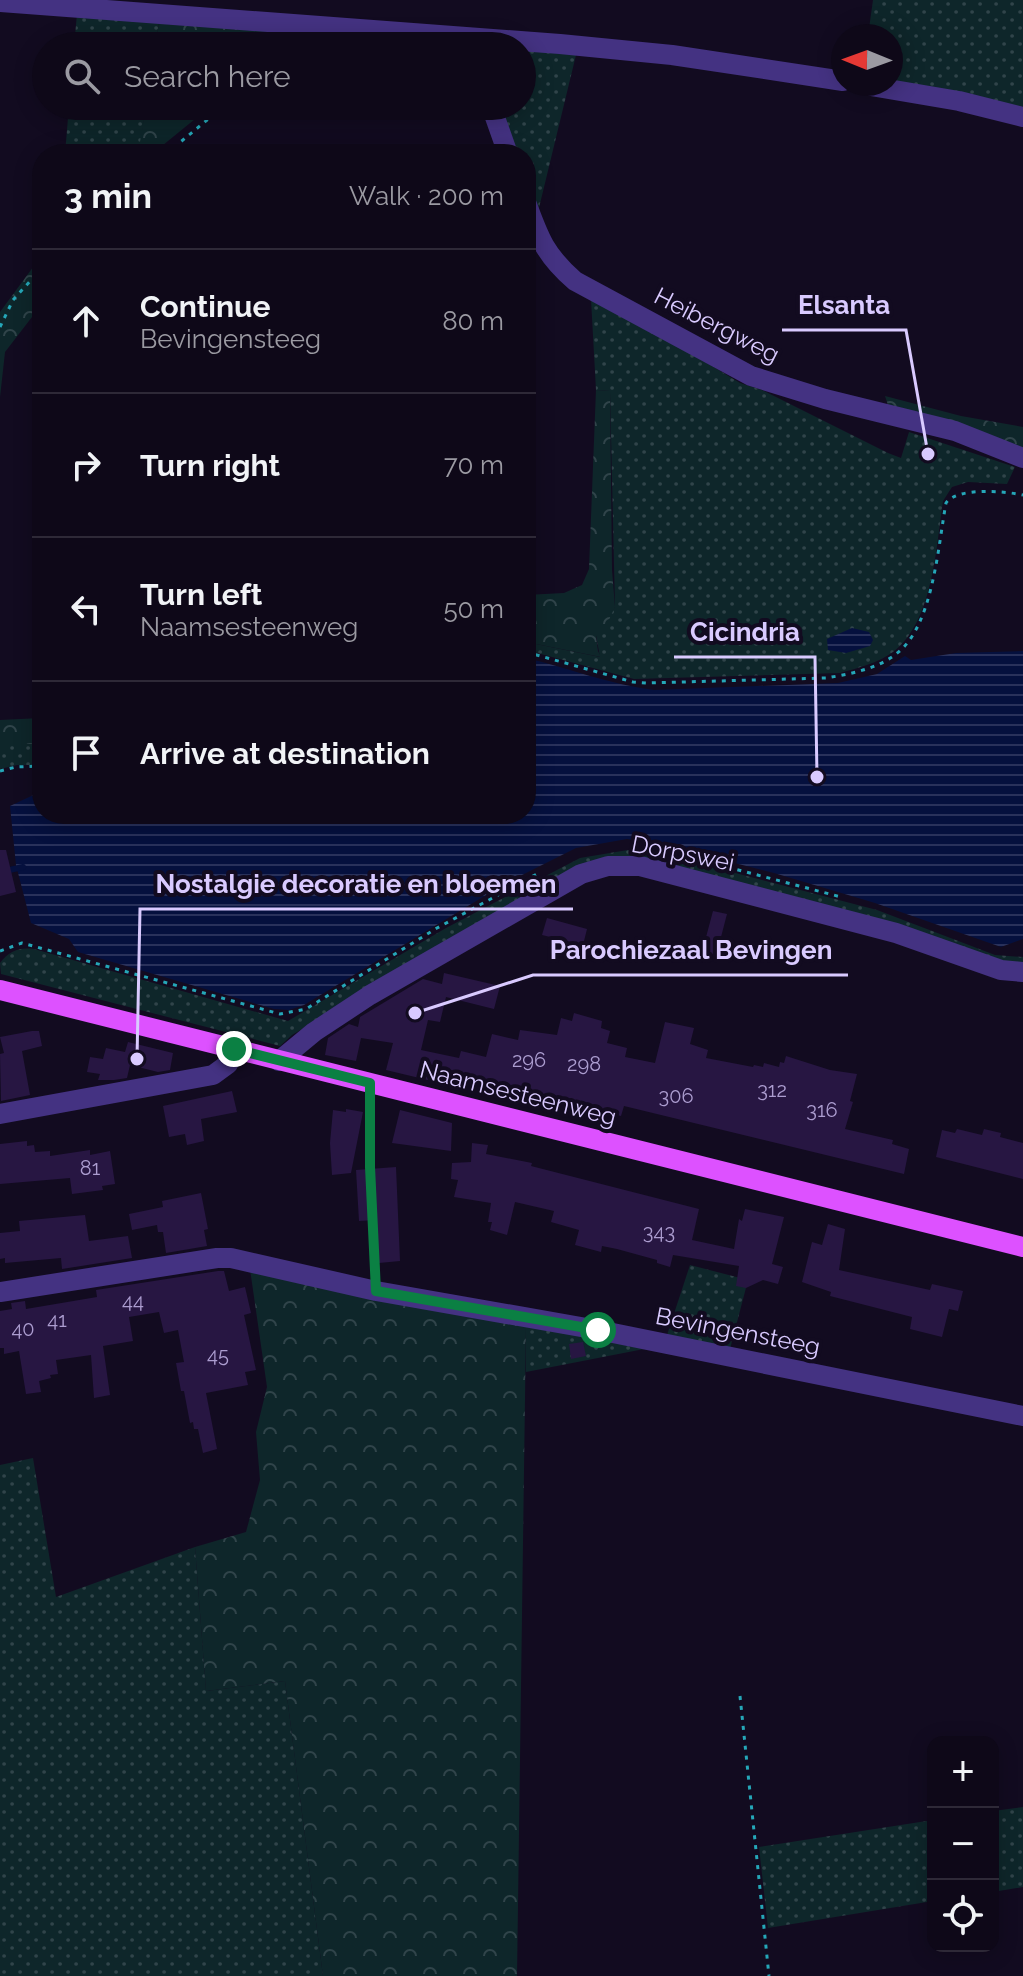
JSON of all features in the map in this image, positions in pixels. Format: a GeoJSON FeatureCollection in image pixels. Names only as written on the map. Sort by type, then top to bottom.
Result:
{"type":"FeatureCollection","features":[{"type":"Feature","properties":{"kind":"main road","name":"Naamsesteenweg"},"geometry":{"type":"LineString","coordinates":[[0,990],[1023,1247]]}},
{"type":"Feature","properties":{"kind":"street"},"geometry":{"type":"LineString","coordinates":[[0,2],[358,32]]}},
{"type":"Feature","properties":{"kind":"street"},"geometry":{"type":"LineString","coordinates":[[536,46],[672,55],[831,79]]}},
{"type":"Feature","properties":{"kind":"street"},"geometry":{"type":"LineString","coordinates":[[903,91],[1023,117]]}},
{"type":"Feature","properties":{"kind":"street"},"geometry":{"type":"LineString","coordinates":[[496,120],[504,144]]}},
{"type":"Feature","properties":{"kind":"street","name":"Heibergweg"},"geometry":{"type":"LineString","coordinates":[[536,228],[553,262],[575,281],[751,376],[825,399],[955,431],[1023,458]]}},
{"type":"Feature","properties":{"kind":"street","name":"Dorpswei"},"geometry":{"type":"LineString","coordinates":[[279,1061],[314,1032],[370,995],[581,874],[608,866],[640,866],[699,880],[896,933],[1001,970],[1023,972]]}},
{"type":"Feature","properties":{"kind":"street"},"geometry":{"type":"LineString","coordinates":[[0,1114],[213,1075],[228,1064],[234,1049]]}},
{"type":"Feature","properties":{"kind":"street","name":"Bevingensteeg"},"geometry":{"type":"LineString","coordinates":[[0,1292],[217,1258],[254,1261],[376,1291],[598,1330],[1023,1416]]}},
{"type":"Feature","properties":{"kind":"path"},"geometry":{"type":"LineString","coordinates":[[178,144],[207,120]]}},
{"type":"Feature","properties":{"kind":"path"},"geometry":{"type":"LineString","coordinates":[[0,327],[13,300],[32,279]]}},
{"type":"Feature","properties":{"kind":"path"},"geometry":{"type":"LineString","coordinates":[[536,655],[646,683],[846,675],[875,666],[897,654],[919,624],[931,585],[946,503],[950,497],[984,492],[1023,495]]}},
{"type":"Feature","properties":{"kind":"path"},"geometry":{"type":"LineString","coordinates":[[0,771],[32,766]]}},
{"type":"Feature","properties":{"kind":"path"},"geometry":{"type":"LineString","coordinates":[[370,1083],[370,1167],[376,1291]]}},
{"type":"Feature","properties":{"kind":"path"},"geometry":{"type":"LineString","coordinates":[[740,1696],[769,1976]]}},
{"type":"Feature","properties":{"kind":"green space"},"geometry":{"type":"Polygon","coordinates":[[[873,0],[1023,0],[1023,107],[903,84],[903,24],[870,24],[873,0]]]}},
{"type":"Feature","properties":{"kind":"green space"},"geometry":{"type":"Polygon","coordinates":[[[77,14],[159,23],[157,32],[75,32],[77,14]]]}},
{"type":"Feature","properties":{"kind":"green space"},"geometry":{"type":"Polygon","coordinates":[[[159,23],[277,32],[157,32],[159,23]]]}},
{"type":"Feature","properties":{"kind":"green space"},"geometry":{"type":"Polygon","coordinates":[[[536,51],[576,55],[537,216],[536,144],[513,144],[505,120],[536,120],[536,51]]]}},
{"type":"Feature","properties":{"kind":"green space"},"geometry":{"type":"Polygon","coordinates":[[[68,120],[144,120],[140,144],[66,144],[68,120]]]}},
{"type":"Feature","properties":{"kind":"green space"},"geometry":{"type":"Polygon","coordinates":[[[144,120],[194,120],[164,144],[140,144],[144,120]]]}},
{"type":"Feature","properties":{"kind":"green space"},"geometry":{"type":"Polygon","coordinates":[[[32,269],[32,317],[5,352],[0,397],[0,312],[32,269]]]}},
{"type":"Feature","properties":{"kind":"green space"},"geometry":{"type":"Polygon","coordinates":[[[591,299],[656,332],[740,383],[762,390],[888,453],[901,458],[909,432],[1015,467],[1007,484],[968,482],[952,487],[943,501],[935,561],[925,603],[906,639],[893,652],[840,673],[634,679],[536,653],[536,644],[600,657],[596,635],[615,607],[610,391],[596,390],[591,299]]]}},
{"type":"Feature","properties":{"kind":"green space"},"geometry":{"type":"Polygon","coordinates":[[[596,390],[610,391],[615,607],[605,628],[596,636],[601,657],[536,644],[536,594],[564,593],[582,585],[589,569],[596,390]]]}},
{"type":"Feature","properties":{"kind":"green space"},"geometry":{"type":"Polygon","coordinates":[[[885,396],[961,416],[1023,427],[1023,454],[889,408],[885,396]]]}},
{"type":"Feature","properties":{"kind":"green space"},"geometry":{"type":"Polygon","coordinates":[[[32,718],[32,744],[0,744],[0,720],[32,718]]]}},
{"type":"Feature","properties":{"kind":"green space"},"geometry":{"type":"Polygon","coordinates":[[[0,744],[32,744],[32,765],[0,769],[0,744]]]}},
{"type":"Feature","properties":{"kind":"green space"},"geometry":{"type":"Polygon","coordinates":[[[647,850],[877,910],[995,955],[1023,957],[1023,967],[620,860],[447,942],[292,1035],[280,1046],[1,974],[0,963],[7,955],[19,949],[34,949],[288,1021],[446,928],[580,858],[647,850]]]}},
{"type":"Feature","properties":{"kind":"green space"},"geometry":{"type":"Polygon","coordinates":[[[690,1265],[748,1280],[730,1349],[667,1335],[690,1265]]]}},
{"type":"Feature","properties":{"kind":"green space"},"geometry":{"type":"Polygon","coordinates":[[[250,1269],[526,1325],[517,1976],[323,1976],[285,1681],[206,1691],[195,1547],[246,1532],[260,1480],[256,1432],[267,1387],[250,1269]]]}},
{"type":"Feature","properties":{"kind":"green space"},"geometry":{"type":"Polygon","coordinates":[[[526,1325],[644,1349],[526,1372],[526,1325]]]}},
{"type":"Feature","properties":{"kind":"green space"},"geometry":{"type":"Polygon","coordinates":[[[33,1458],[56,1597],[195,1547],[206,1691],[285,1681],[323,1976],[0,1976],[0,1465],[33,1458]]]}},
{"type":"Feature","properties":{"kind":"green space"},"geometry":{"type":"Polygon","coordinates":[[[1023,1807],[1023,1887],[999,1891],[999,1880],[999,1810],[1023,1807]]]}},
{"type":"Feature","properties":{"kind":"green space"},"geometry":{"type":"Polygon","coordinates":[[[927,1821],[927,1902],[768,1928],[759,1847],[927,1821]]]}},
{"type":"Feature","properties":{"kind":"shaded area"},"geometry":{"type":"Polygon","coordinates":[[[852,628],[869,632],[873,640],[870,646],[846,653],[828,650],[827,639],[852,628]]]}},
{"type":"Feature","properties":{"kind":"shaded area"},"geometry":{"type":"Polygon","coordinates":[[[1023,651],[1023,939],[1001,947],[875,903],[774,873],[660,844],[627,839],[576,848],[506,883],[304,1005],[289,1010],[274,1009],[78,952],[69,939],[31,923],[16,865],[10,806],[32,796],[32,824],[536,824],[536,661],[654,690],[838,683],[877,674],[905,656],[911,660],[956,653],[1023,651]]]}},
{"type":"Feature","properties":{"kind":"building"},"geometry":{"type":"Polygon","coordinates":[[[0,850],[6,850],[16,892],[0,896],[0,850]]]}},
{"type":"Feature","properties":{"kind":"building"},"geometry":{"type":"Polygon","coordinates":[[[713,911],[727,914],[715,960],[701,956],[713,911]]]}},
{"type":"Feature","properties":{"kind":"building"},"geometry":{"type":"Polygon","coordinates":[[[547,918],[587,929],[583,945],[542,935],[547,918]]]}},
{"type":"Feature","properties":{"kind":"building"},"geometry":{"type":"Polygon","coordinates":[[[444,973],[500,986],[494,1009],[446,997],[440,1022],[428,1020],[421,1050],[459,1058],[461,1051],[486,1057],[492,1034],[518,1040],[520,1030],[557,1035],[561,1018],[572,1021],[574,1013],[602,1021],[601,1028],[610,1031],[607,1043],[627,1048],[625,1057],[655,1063],[665,1022],[694,1028],[690,1044],[708,1050],[706,1058],[753,1067],[763,1067],[764,1063],[779,1067],[786,1056],[830,1070],[857,1074],[845,1129],[893,1140],[892,1144],[909,1149],[904,1174],[624,1106],[621,1116],[594,1109],[591,1119],[386,1070],[393,1043],[361,1038],[356,1061],[325,1055],[328,1038],[349,1024],[358,1027],[360,1017],[423,979],[442,984],[444,973]]]}},
{"type":"Feature","properties":{"kind":"building"},"geometry":{"type":"Polygon","coordinates":[[[39,1031],[42,1046],[22,1051],[30,1095],[1,1101],[0,1054],[4,1053],[0,1037],[39,1031]]]}},
{"type":"Feature","properties":{"kind":"building"},"geometry":{"type":"Polygon","coordinates":[[[128,1042],[173,1053],[170,1070],[158,1072],[130,1065],[127,1078],[114,1080],[98,1080],[100,1074],[87,1072],[90,1057],[103,1059],[106,1048],[125,1052],[128,1042]]]}},
{"type":"Feature","properties":{"kind":"building"},"geometry":{"type":"Polygon","coordinates":[[[232,1091],[237,1112],[201,1119],[204,1141],[187,1145],[185,1134],[169,1137],[163,1106],[232,1091]]]}},
{"type":"Feature","properties":{"kind":"building"},"geometry":{"type":"Polygon","coordinates":[[[346,1109],[363,1112],[351,1173],[332,1175],[330,1143],[333,1110],[346,1112],[346,1109]]]}},
{"type":"Feature","properties":{"kind":"building"},"geometry":{"type":"Polygon","coordinates":[[[400,1110],[452,1123],[451,1151],[392,1143],[400,1110]]]}},
{"type":"Feature","properties":{"kind":"building"},"geometry":{"type":"Polygon","coordinates":[[[957,1129],[982,1135],[984,1129],[1023,1143],[1023,1179],[936,1157],[942,1130],[955,1133],[957,1129]]]}},
{"type":"Feature","properties":{"kind":"building"},"geometry":{"type":"Polygon","coordinates":[[[27,1141],[27,1146],[34,1145],[35,1152],[50,1151],[50,1156],[90,1150],[90,1155],[110,1151],[115,1184],[102,1186],[103,1190],[72,1194],[70,1178],[0,1184],[0,1144],[27,1141]]]}},
{"type":"Feature","properties":{"kind":"building"},"geometry":{"type":"Polygon","coordinates":[[[472,1143],[488,1145],[486,1154],[532,1163],[531,1166],[699,1209],[692,1240],[734,1249],[739,1219],[742,1221],[745,1209],[784,1217],[772,1264],[783,1267],[778,1284],[763,1280],[746,1288],[736,1286],[739,1266],[673,1255],[670,1267],[657,1263],[657,1260],[617,1249],[602,1246],[601,1252],[575,1245],[579,1230],[551,1222],[554,1211],[515,1202],[507,1235],[490,1230],[491,1203],[454,1197],[458,1180],[451,1179],[452,1163],[471,1162],[472,1143]]]}},
{"type":"Feature","properties":{"kind":"building"},"geometry":{"type":"Polygon","coordinates":[[[396,1167],[400,1261],[379,1263],[375,1220],[359,1221],[356,1170],[396,1167]]]}},
{"type":"Feature","properties":{"kind":"building"},"geometry":{"type":"Polygon","coordinates":[[[201,1193],[208,1229],[204,1230],[207,1246],[166,1253],[163,1232],[158,1232],[157,1225],[132,1230],[129,1214],[163,1207],[162,1201],[201,1193]]]}},
{"type":"Feature","properties":{"kind":"building"},"geometry":{"type":"Polygon","coordinates":[[[85,1215],[89,1241],[128,1236],[132,1258],[62,1269],[61,1258],[5,1263],[5,1258],[0,1259],[0,1233],[20,1231],[19,1221],[85,1215]]]}},
{"type":"Feature","properties":{"kind":"building"},"geometry":{"type":"Polygon","coordinates":[[[828,1224],[845,1229],[839,1270],[930,1290],[932,1284],[963,1291],[958,1311],[949,1309],[942,1337],[910,1329],[912,1317],[830,1296],[831,1292],[802,1282],[812,1242],[822,1245],[828,1224]]]}},
{"type":"Feature","properties":{"kind":"building"},"geometry":{"type":"Polygon","coordinates":[[[224,1271],[229,1291],[245,1287],[251,1313],[244,1315],[256,1370],[245,1372],[248,1385],[206,1393],[217,1449],[203,1453],[198,1429],[194,1429],[193,1422],[190,1423],[176,1363],[184,1362],[178,1330],[164,1333],[159,1312],[129,1317],[133,1341],[103,1346],[110,1395],[94,1398],[91,1355],[56,1360],[58,1374],[39,1381],[41,1392],[26,1394],[19,1351],[4,1354],[4,1348],[0,1348],[0,1311],[12,1309],[11,1303],[25,1301],[26,1309],[97,1297],[96,1290],[224,1271]]]}},
{"type":"Feature","properties":{"kind":"building"},"geometry":{"type":"Polygon","coordinates":[[[583,1342],[586,1356],[571,1359],[569,1344],[583,1342]]]}},
{"type":"Feature","properties":{"kind":"waterway"},"geometry":{"type":"LineString","coordinates":[[0,872],[23,867]]}},
{"type":"Feature","properties":{"kind":"place","name":"Elsanta"},"geometry":{"type":"Point","coordinates":[928,454]}},
{"type":"Feature","properties":{"kind":"place","name":"Cicindria"},"geometry":{"type":"Point","coordinates":[817,777]}},
{"type":"Feature","properties":{"kind":"place","name":"Parochiezaal Bevingen"},"geometry":{"type":"Point","coordinates":[415,1013]}},
{"type":"Feature","properties":{"kind":"place","name":"Nostalgie decoratie en bloemen"},"geometry":{"type":"Point","coordinates":[137,1059]}},
{"type":"Feature","properties":{"kind":"route"},"geometry":{"type":"LineString","coordinates":[[234,1049],[370,1083],[370,1167],[376,1291],[598,1330]]}}]}
